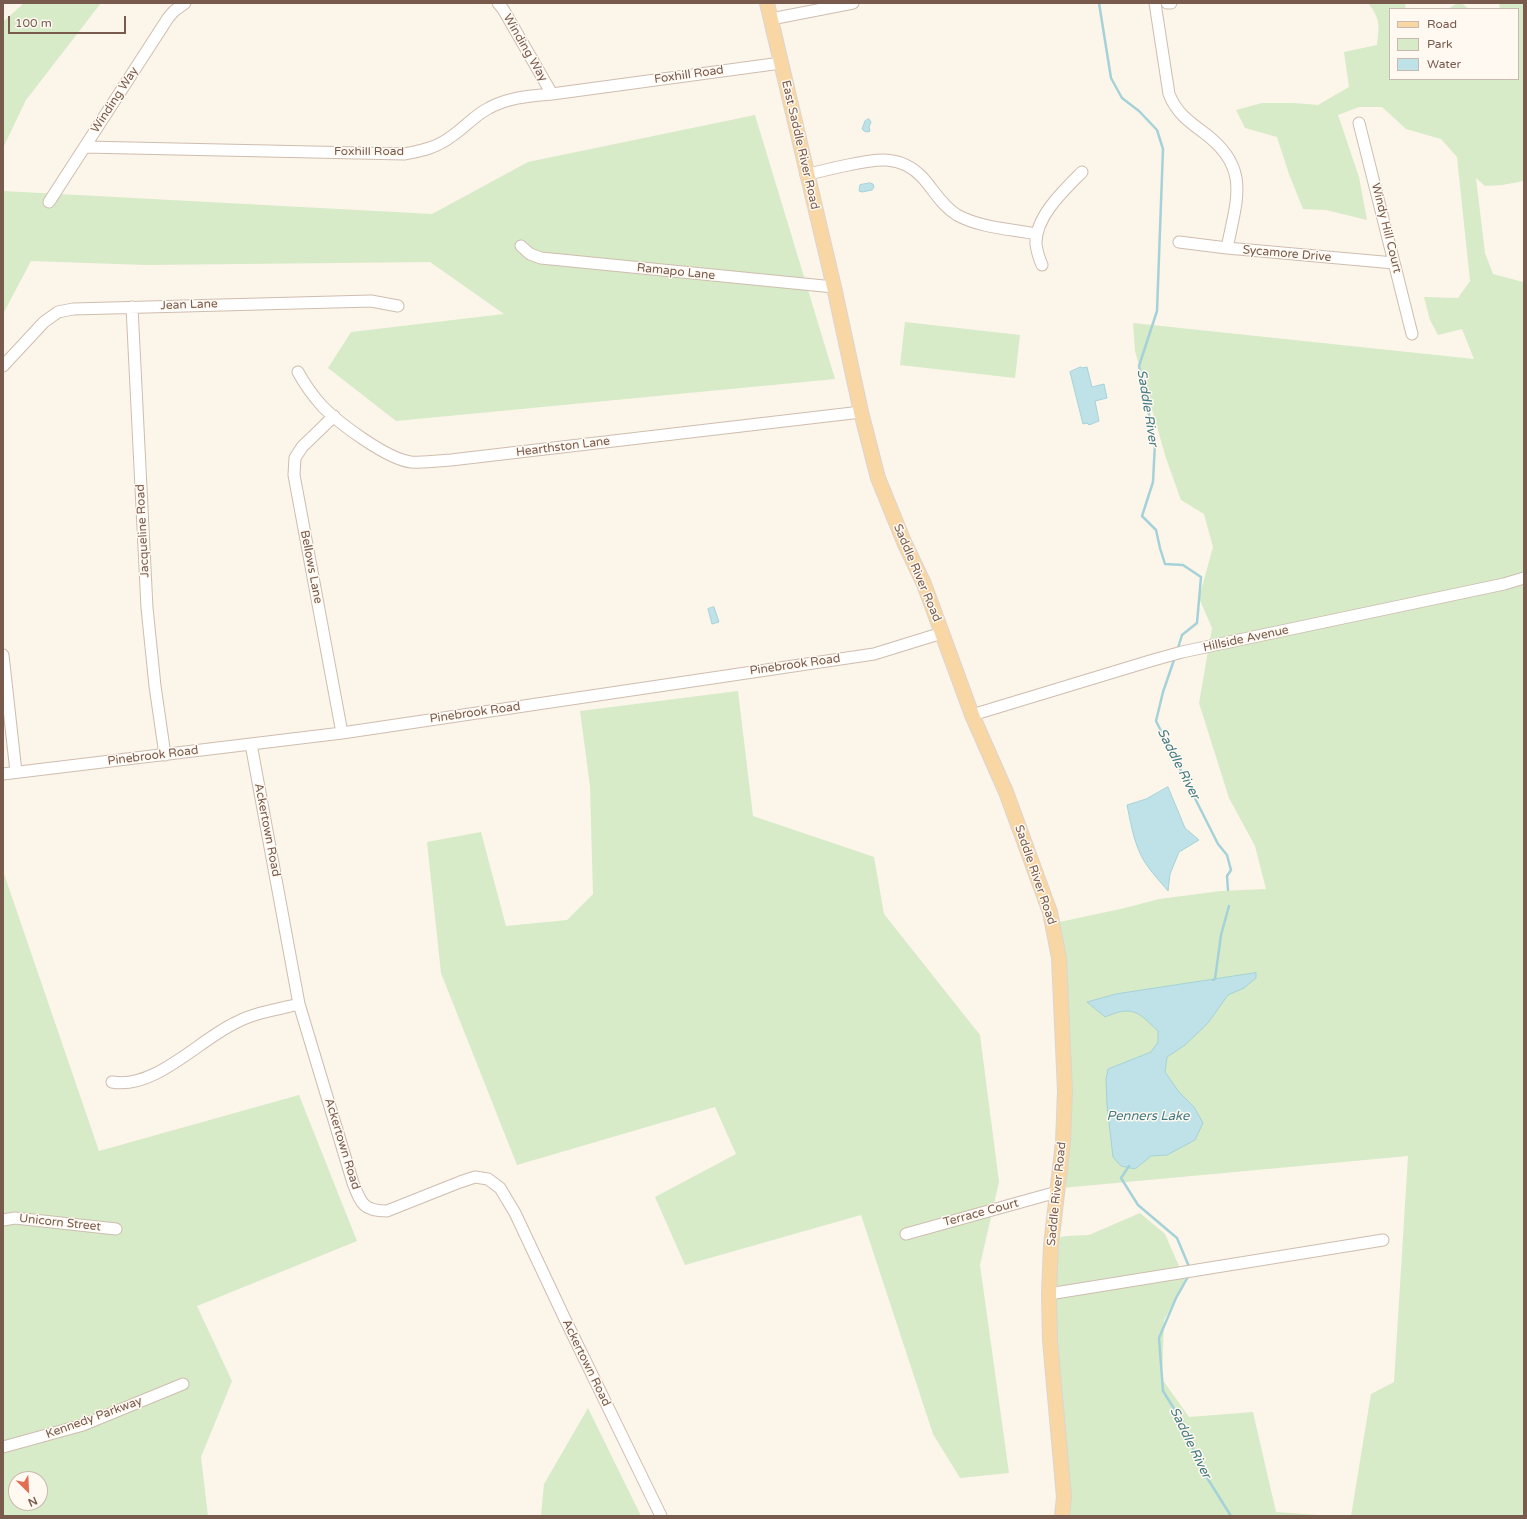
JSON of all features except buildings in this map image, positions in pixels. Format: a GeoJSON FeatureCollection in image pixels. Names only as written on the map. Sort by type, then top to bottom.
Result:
{"type":"FeatureCollection","features":[{"type":"Feature","properties":{"kind":"main road","name":"East Saddle River Road"},"geometry":{"type":"LineString","coordinates":[[767,3],[806,174],[834,287]]}},
{"type":"Feature","properties":{"kind":"main road","name":"Saddle River Road"},"geometry":{"type":"LineString","coordinates":[[834,287],[861,412],[878,478],[904,542],[924,584],[972,715],[1006,792],[1050,912],[1060,958],[1065,1091],[1063,1142],[1051,1245],[1048,1294],[1050,1340],[1064,1497],[1062,1516]]}},
{"type":"Feature","properties":{"kind":"street","name":"Winding Way"},"geometry":{"type":"LineString","coordinates":[[49,202],[168,18],[174,11],[185,3]]}},
{"type":"Feature","properties":{"kind":"street","name":"Winding Way"},"geometry":{"type":"LineString","coordinates":[[498,3],[503,9],[552,94]]}},
{"type":"Feature","properties":{"kind":"street"},"geometry":{"type":"LineString","coordinates":[[771,19],[853,3]]}},
{"type":"Feature","properties":{"kind":"street"},"geometry":{"type":"LineString","coordinates":[[1155,3],[1169,94],[1172,103],[1184,119],[1216,141],[1224,150],[1234,169],[1237,180],[1237,200],[1227,248]]}},
{"type":"Feature","properties":{"kind":"street","name":"Foxhill Road"},"geometry":{"type":"LineString","coordinates":[[85,147],[404,154],[429,149],[442,143],[476,116],[502,102],[518,97],[552,94],[780,63]]}},
{"type":"Feature","properties":{"kind":"street","name":"Windy Hill Court"},"geometry":{"type":"LineString","coordinates":[[1360,123],[1412,334]]}},
{"type":"Feature","properties":{"kind":"street"},"geometry":{"type":"LineString","coordinates":[[806,174],[877,159],[897,162],[917,172],[928,183],[947,208],[968,220],[1037,234]]}},
{"type":"Feature","properties":{"kind":"street"},"geometry":{"type":"LineString","coordinates":[[1042,265],[1037,252],[1037,234],[1040,226],[1049,208],[1082,172]]}},
{"type":"Feature","properties":{"kind":"street","name":"Sycamore Drive"},"geometry":{"type":"LineString","coordinates":[[1179,242],[1227,248],[1394,263]]}},
{"type":"Feature","properties":{"kind":"street","name":"Ramapo Lane"},"geometry":{"type":"LineString","coordinates":[[521,246],[530,254],[541,258],[834,287]]}},
{"type":"Feature","properties":{"kind":"street","name":"Jean Lane"},"geometry":{"type":"LineString","coordinates":[[3,366],[44,322],[58,312],[73,309],[371,301],[398,306]]}},
{"type":"Feature","properties":{"kind":"street","name":"Jacqueline Road"},"geometry":{"type":"LineString","coordinates":[[132,307],[147,608],[155,686],[165,754]]}},
{"type":"Feature","properties":{"kind":"street","name":"Hearthston Lane"},"geometry":{"type":"LineString","coordinates":[[298,372],[308,390],[323,407],[334,416],[366,440],[394,458],[410,462],[451,460],[861,412]]}},
{"type":"Feature","properties":{"kind":"street","name":"Bellows Lane"},"geometry":{"type":"LineString","coordinates":[[334,416],[302,447],[295,458],[294,475],[342,733]]}},
{"type":"Feature","properties":{"kind":"street","name":"Hillside Avenue"},"geometry":{"type":"LineString","coordinates":[[972,715],[1150,660],[1182,652],[1504,584],[1524,578]]}},
{"type":"Feature","properties":{"kind":"street","name":"Pinebrook Road"},"geometry":{"type":"LineString","coordinates":[[3,774],[342,733],[874,654],[942,632]]}},
{"type":"Feature","properties":{"kind":"street"},"geometry":{"type":"LineString","coordinates":[[3,655],[16,772]]}},
{"type":"Feature","properties":{"kind":"street","name":"Ackertown Road"},"geometry":{"type":"LineString","coordinates":[[251,744],[299,1004],[353,1183],[360,1201],[366,1208],[376,1211],[387,1211],[475,1177],[488,1179],[500,1188],[515,1213],[661,1516]]}},
{"type":"Feature","properties":{"kind":"street"},"geometry":{"type":"LineString","coordinates":[[112,1082],[123,1084],[140,1081],[187,1056],[225,1028],[239,1021],[299,1004]]}},
{"type":"Feature","properties":{"kind":"street","name":"Terrace Court"},"geometry":{"type":"LineString","coordinates":[[906,1234],[1057,1192]]}},
{"type":"Feature","properties":{"kind":"street","name":"Unicorn Street"},"geometry":{"type":"LineString","coordinates":[[3,1220],[15,1218],[116,1229]]}},
{"type":"Feature","properties":{"kind":"street"},"geometry":{"type":"LineString","coordinates":[[1048,1294],[1384,1240]]}},
{"type":"Feature","properties":{"kind":"street","name":"Kennedy Parkway"},"geometry":{"type":"LineString","coordinates":[[3,1447],[83,1425],[184,1384]]}},
{"type":"Feature","properties":{"kind":"green space"},"geometry":{"type":"Polygon","coordinates":[[[24,3],[101,3],[26,100],[3,148],[3,22],[24,3]]]}},
{"type":"Feature","properties":{"kind":"green space"},"geometry":{"type":"Polygon","coordinates":[[[1368,3],[1406,3],[1406,8],[1389,8],[1389,80],[1519,80],[1519,8],[1500,8],[1499,3],[1524,3],[1524,181],[1485,186],[1476,178],[1485,253],[1493,274],[1523,282],[1524,295],[1524,1516],[1351,1516],[1371,1394],[1394,1382],[1408,1156],[1062,1188],[1055,923],[1159,899],[1221,891],[1266,889],[1255,846],[1229,798],[1199,703],[1212,628],[1199,598],[1213,547],[1204,514],[1181,500],[1166,458],[1135,351],[1133,323],[1474,359],[1462,329],[1438,335],[1430,320],[1424,297],[1458,298],[1470,281],[1457,157],[1441,139],[1406,129],[1382,107],[1359,107],[1338,115],[1359,177],[1367,220],[1326,210],[1303,209],[1289,174],[1277,137],[1245,128],[1236,110],[1262,103],[1318,105],[1349,87],[1344,52],[1377,45],[1378,23],[1368,3]]]}},
{"type":"Feature","properties":{"kind":"green space"},"geometry":{"type":"Polygon","coordinates":[[[1457,3],[1461,3],[1468,8],[1450,8],[1457,3]]]}},
{"type":"Feature","properties":{"kind":"green space"},"geometry":{"type":"Polygon","coordinates":[[[755,115],[835,379],[396,421],[328,368],[351,332],[504,314],[430,262],[146,265],[31,261],[3,314],[3,191],[432,214],[528,162],[755,115]]]}},
{"type":"Feature","properties":{"kind":"green space"},"geometry":{"type":"Polygon","coordinates":[[[905,322],[1020,335],[1015,378],[900,365],[905,322]]]}},
{"type":"Feature","properties":{"kind":"green space"},"geometry":{"type":"Polygon","coordinates":[[[738,691],[753,816],[874,857],[884,914],[980,1035],[999,1182],[980,1265],[1009,1473],[960,1478],[933,1434],[861,1215],[685,1265],[655,1197],[736,1154],[715,1107],[517,1165],[441,973],[427,842],[481,832],[506,926],[567,920],[593,894],[590,786],[580,711],[738,691]]]}},
{"type":"Feature","properties":{"kind":"green space"},"geometry":{"type":"Polygon","coordinates":[[[3,871],[99,1151],[299,1095],[357,1241],[197,1306],[232,1381],[201,1457],[208,1516],[3,1516],[3,871]]]}},
{"type":"Feature","properties":{"kind":"green space"},"geometry":{"type":"Polygon","coordinates":[[[1140,1213],[1165,1234],[1185,1280],[1164,1320],[1162,1379],[1189,1417],[1253,1412],[1276,1512],[1332,1516],[1062,1516],[1051,1239],[1066,1236],[1089,1235],[1140,1213]]]}},
{"type":"Feature","properties":{"kind":"green space"},"geometry":{"type":"Polygon","coordinates":[[[588,1408],[641,1516],[541,1516],[544,1484],[588,1408]]]}},
{"type":"Feature","properties":{"kind":"water"},"geometry":{"type":"Polygon","coordinates":[[[869,119],[871,122],[869,127],[870,131],[868,132],[862,129],[865,121],[869,119]]]}},
{"type":"Feature","properties":{"kind":"water"},"geometry":{"type":"Polygon","coordinates":[[[870,183],[873,184],[874,187],[872,190],[862,192],[859,191],[860,185],[870,183]]]}},
{"type":"Feature","properties":{"kind":"water"},"geometry":{"type":"Polygon","coordinates":[[[1081,367],[1087,367],[1092,387],[1104,384],[1107,398],[1095,401],[1099,421],[1089,425],[1087,423],[1083,424],[1070,372],[1081,367]]]}},
{"type":"Feature","properties":{"kind":"water"},"geometry":{"type":"Polygon","coordinates":[[[714,607],[719,622],[712,624],[708,609],[714,607]]]}},
{"type":"Feature","properties":{"kind":"water"},"geometry":{"type":"Polygon","coordinates":[[[1168,787],[1185,828],[1199,840],[1179,852],[1170,874],[1168,891],[1142,857],[1133,834],[1127,805],[1146,799],[1168,787]]]}},
{"type":"Feature","properties":{"kind":"water","name":"Penners Lake"},"geometry":{"type":"Polygon","coordinates":[[[1256,973],[1256,978],[1244,988],[1228,995],[1208,1023],[1185,1045],[1167,1057],[1165,1072],[1179,1092],[1194,1107],[1203,1123],[1195,1140],[1167,1155],[1151,1156],[1135,1169],[1121,1166],[1113,1157],[1107,1105],[1106,1079],[1108,1069],[1151,1052],[1158,1042],[1158,1031],[1140,1015],[1134,1012],[1122,1011],[1105,1017],[1087,1002],[1116,994],[1256,973]]]}},
{"type":"Feature","properties":{"kind":"waterway","name":"Saddle River"},"geometry":{"type":"LineString","coordinates":[[1099,3],[1111,78],[1122,98],[1139,111],[1157,130],[1163,149],[1157,311],[1139,366],[1155,443],[1153,482],[1142,516],[1156,530],[1165,564],[1183,565],[1201,577],[1197,623],[1182,635],[1177,651]]}},
{"type":"Feature","properties":{"kind":"waterway","name":"Saddle River"},"geometry":{"type":"LineString","coordinates":[[1175,657],[1163,692],[1156,721],[1218,844],[1227,855],[1231,870],[1227,876],[1228,890]]}},
{"type":"Feature","properties":{"kind":"waterway","name":"Saddle River"},"geometry":{"type":"LineString","coordinates":[[1213,980],[1215,979],[1221,935],[1229,906]]}},
{"type":"Feature","properties":{"kind":"waterway","name":"Saddle River"},"geometry":{"type":"LineString","coordinates":[[1129,1166],[1121,1178],[1138,1205],[1177,1238],[1190,1269]]}},
{"type":"Feature","properties":{"kind":"waterway","name":"Saddle River"},"geometry":{"type":"LineString","coordinates":[[1189,1275],[1176,1298],[1159,1338],[1163,1391],[1183,1423],[1199,1465],[1231,1516]]}}]}
